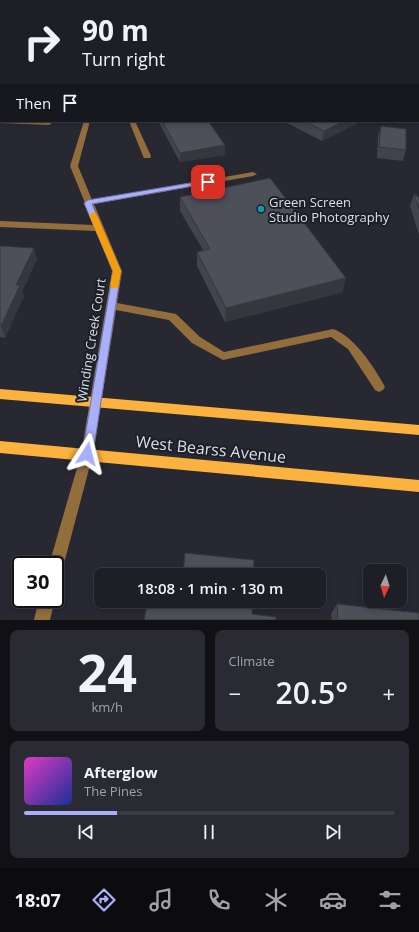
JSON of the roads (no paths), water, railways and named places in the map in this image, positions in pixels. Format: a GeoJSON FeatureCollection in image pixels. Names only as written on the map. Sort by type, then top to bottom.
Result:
{"type":"FeatureCollection","features":[{"type":"Feature","properties":{"kind":"main road"},"geometry":{"type":"LineString","coordinates":[[0,394],[96,401],[419,430]]}},
{"type":"Feature","properties":{"kind":"main road","name":"West Bearss Avenue"},"geometry":{"type":"LineString","coordinates":[[0,447],[419,486]]}},
{"type":"Feature","properties":{"kind":"street","name":"Winding Creek Court"},"geometry":{"type":"LineString","coordinates":[[59,556],[87,454],[117,271],[98,228],[74,166],[87,122]]}},
{"type":"Feature","properties":{"kind":"street"},"geometry":{"type":"LineString","coordinates":[[132,122],[147,156]]}},
{"type":"Feature","properties":{"kind":"street"},"geometry":{"type":"LineString","coordinates":[[88,203],[253,174]]}},
{"type":"Feature","properties":{"kind":"street"},"geometry":{"type":"LineString","coordinates":[[0,224],[98,228]]}},
{"type":"Feature","properties":{"kind":"street"},"geometry":{"type":"LineString","coordinates":[[112,306],[172,317],[196,340],[223,356],[333,333],[352,346],[379,387]]}},
{"type":"Feature","properties":{"kind":"street"},"geometry":{"type":"LineString","coordinates":[[42,620],[45,608]]}},
{"type":"Feature","properties":{"kind":"place","name":"Green Screen Studio Photography"},"geometry":{"type":"Point","coordinates":[261,209]}}]}
